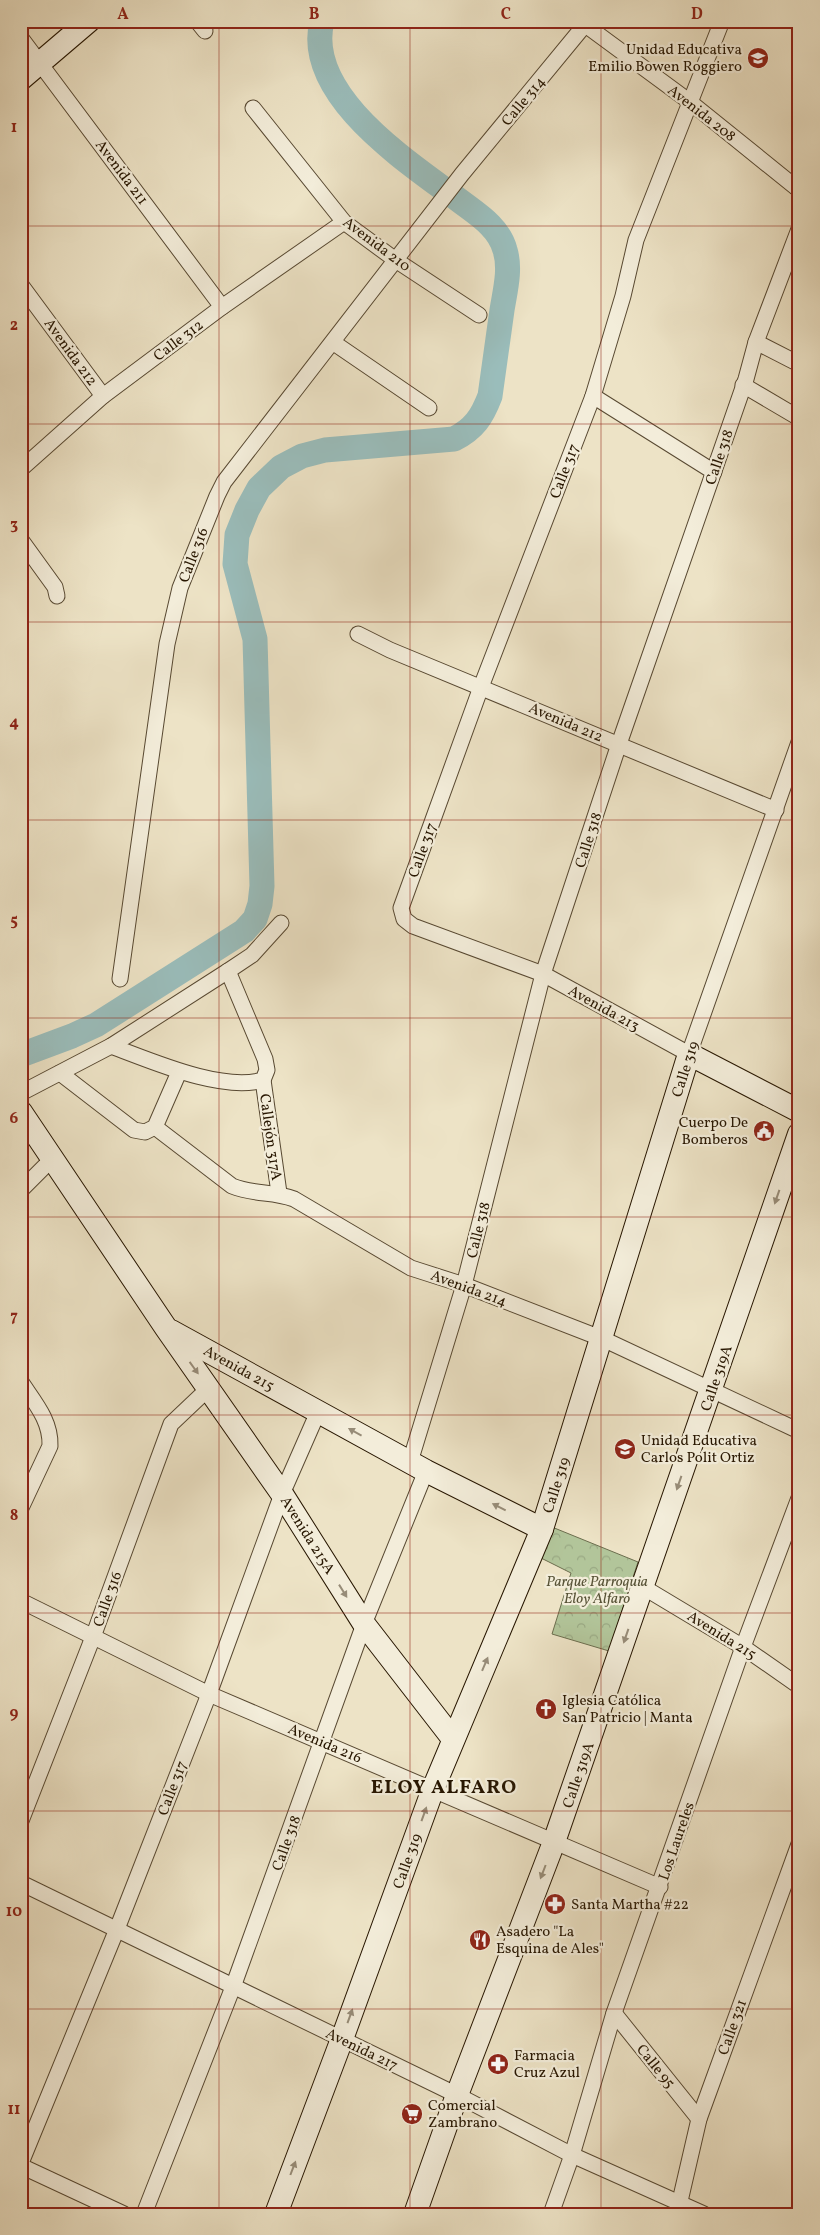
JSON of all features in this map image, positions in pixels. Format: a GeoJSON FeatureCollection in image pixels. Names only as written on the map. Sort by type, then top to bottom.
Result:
{"type":"FeatureCollection","features":[{"type":"Feature","properties":{"kind":"street"},"geometry":{"type":"LineString","coordinates":[[21,79],[89,21]]}},
{"type":"Feature","properties":{"kind":"street","name":"Calle 317"},"geometry":{"type":"LineString","coordinates":[[404,919],[401,908],[481,687],[593,396],[623,296],[636,240],[722,21]]}},
{"type":"Feature","properties":{"kind":"street","name":"Avenida 208"},"geometry":{"type":"LineString","coordinates":[[584,23],[690,102],[799,190]]}},
{"type":"Feature","properties":{"kind":"street","name":"Calle 314"},"geometry":{"type":"LineString","coordinates":[[439,204],[584,23]]}},
{"type":"Feature","properties":{"kind":"street","name":"Avenida 211"},"geometry":{"type":"LineString","coordinates":[[21,38],[41,62],[222,307]]}},
{"type":"Feature","properties":{"kind":"street","name":"Avenida 210"},"geometry":{"type":"LineString","coordinates":[[253,108],[344,222],[396,261],[480,315]]}},
{"type":"Feature","properties":{"kind":"street","name":"Calle 316"},"geometry":{"type":"LineString","coordinates":[[120,979],[167,644],[180,588],[210,510],[224,482],[334,343],[439,204]]}},
{"type":"Feature","properties":{"kind":"street","name":"Calle 312"},"geometry":{"type":"LineString","coordinates":[[21,469],[103,396],[222,307],[344,222]]}},
{"type":"Feature","properties":{"kind":"street","name":"Calle 318"},"geometry":{"type":"LineString","coordinates":[[144,2214],[233,1987],[364,1624],[418,1467],[543,974],[619,744],[714,472],[756,342],[799,229]]}},
{"type":"Feature","properties":{"kind":"street","name":"Avenida 212"},"geometry":{"type":"LineString","coordinates":[[21,285],[103,396]]}},
{"type":"Feature","properties":{"kind":"street"},"geometry":{"type":"LineString","coordinates":[[756,342],[799,364]]}},
{"type":"Feature","properties":{"kind":"street"},"geometry":{"type":"LineString","coordinates":[[334,343],[428,408]]}},
{"type":"Feature","properties":{"kind":"street"},"geometry":{"type":"LineString","coordinates":[[743,385],[799,418]]}},
{"type":"Feature","properties":{"kind":"street"},"geometry":{"type":"LineString","coordinates":[[593,396],[714,472]]}},
{"type":"Feature","properties":{"kind":"street"},"geometry":{"type":"LineString","coordinates":[[21,540],[55,587],[57,596]]}},
{"type":"Feature","properties":{"kind":"street","name":"Avenida 212"},"geometry":{"type":"LineString","coordinates":[[358,634],[776,810]]}},
{"type":"Feature","properties":{"kind":"street","name":"Calle 319"},"geometry":{"type":"LineString","coordinates":[[276,2214],[452,1739],[542,1529],[603,1339],[690,1054],[799,742]]}},
{"type":"Feature","properties":{"kind":"street","name":"Avenida 213"},"geometry":{"type":"LineString","coordinates":[[404,919],[413,926],[543,974],[690,1054],[799,1110]]}},
{"type":"Feature","properties":{"kind":"street"},"geometry":{"type":"LineString","coordinates":[[21,1092],[111,1046],[228,971],[252,955],[281,923]]}},
{"type":"Feature","properties":{"kind":"street","name":"Callejón 317A"},"geometry":{"type":"LineString","coordinates":[[228,971],[265,1059],[266,1070],[263,1080],[279,1193]]}},
{"type":"Feature","properties":{"kind":"street"},"geometry":{"type":"LineString","coordinates":[[111,1046],[179,1072],[249,1084],[263,1080]]}},
{"type":"Feature","properties":{"kind":"street"},"geometry":{"type":"LineString","coordinates":[[60,1073],[134,1130],[145,1132],[154,1127],[179,1072]]}},
{"type":"Feature","properties":{"kind":"street","name":"Avenida 215"},"geometry":{"type":"LineString","coordinates":[[21,1112],[166,1328],[418,1467],[542,1529]]}},
{"type":"Feature","properties":{"kind":"street","name":"Avenida 214"},"geometry":{"type":"LineString","coordinates":[[154,1127],[232,1186],[247,1192],[279,1193],[412,1268],[464,1285],[603,1339],[799,1431]]}},
{"type":"Feature","properties":{"kind":"street","name":"Calle 319A"},"geometry":{"type":"LineString","coordinates":[[415,2214],[457,2095],[554,1842],[799,1134]]}},
{"type":"Feature","properties":{"kind":"street"},"geometry":{"type":"LineString","coordinates":[[21,1190],[52,1160]]}},
{"type":"Feature","properties":{"kind":"street","name":"Avenida 215A"},"geometry":{"type":"LineString","coordinates":[[166,1328],[282,1494],[364,1624],[452,1739]]}},
{"type":"Feature","properties":{"kind":"street"},"geometry":{"type":"LineString","coordinates":[[21,1382],[46,1421],[50,1435],[50,1446],[21,1508]]}},
{"type":"Feature","properties":{"kind":"street","name":"Calle 316"},"geometry":{"type":"LineString","coordinates":[[21,1820],[93,1638],[171,1424],[209,1388]]}},
{"type":"Feature","properties":{"kind":"street","name":"Calle 317"},"geometry":{"type":"LineString","coordinates":[[21,2165],[117,1929],[209,1694],[282,1494],[318,1412]]}},
{"type":"Feature","properties":{"kind":"street","name":"Los Laureles"},"geometry":{"type":"LineString","coordinates":[[551,2214],[572,2155],[614,2013],[743,1647],[799,1498]]}},
{"type":"Feature","properties":{"kind":"street","name":"Avenida 215"},"geometry":{"type":"LineString","coordinates":[[643,1587],[743,1647],[799,1686]]}},
{"type":"Feature","properties":{"kind":"street","name":"Avenida 216"},"geometry":{"type":"LineString","coordinates":[[21,1602],[209,1694],[660,1887]]}},
{"type":"Feature","properties":{"kind":"street","name":"Calle 321"},"geometry":{"type":"LineString","coordinates":[[678,2208],[699,2119],[799,1844]]}},
{"type":"Feature","properties":{"kind":"street","name":"Avenida 217"},"geometry":{"type":"LineString","coordinates":[[21,1883],[457,2095],[678,2208],[704,2214]]}},
{"type":"Feature","properties":{"kind":"street","name":"Calle 95"},"geometry":{"type":"LineString","coordinates":[[614,2013],[699,2119]]}},
{"type":"Feature","properties":{"kind":"street"},"geometry":{"type":"LineString","coordinates":[[21,2165],[124,2214]]}},
{"type":"Feature","properties":{"kind":"green space","name":"Parque Parroquia Eloy Alfaro"},"geometry":{"type":"Polygon","coordinates":[[[547,1525],[638,1562],[609,1651],[552,1634],[571,1573],[537,1556],[547,1525]]]}},
{"type":"Feature","properties":{"kind":"waterway"},"geometry":{"type":"LineString","coordinates":[[21,1055],[96,1025],[244,931],[255,919],[260,904],[262,886],[255,639],[235,564],[237,535],[247,510],[259,488],[281,467],[302,456],[325,450],[454,439],[477,422],[490,396],[506,288],[507,257],[502,242],[498,234],[487,222],[389,147],[365,125],[344,101],[329,75],[320,49],[322,21]]}},
{"type":"Feature","properties":{"kind":"place","name":"Unidad Educativa Emilio Bowen Roggiero"},"geometry":{"type":"Point","coordinates":[758,58]}},
{"type":"Feature","properties":{"kind":"place","name":"Cuerpo De Bomberos"},"geometry":{"type":"Point","coordinates":[764,1131]}},
{"type":"Feature","properties":{"kind":"place","name":"Unidad Educativa Carlos Polit Ortiz"},"geometry":{"type":"Point","coordinates":[625,1449]}},
{"type":"Feature","properties":{"kind":"place","name":"Iglesia Católica San Patricio | Manta"},"geometry":{"type":"Point","coordinates":[546,1709]}},
{"type":"Feature","properties":{"kind":"place","name":"Santa Martha #22"},"geometry":{"type":"Point","coordinates":[555,1904]}},
{"type":"Feature","properties":{"kind":"place","name":"Asadero \"La Esquina de Ales\""},"geometry":{"type":"Point","coordinates":[480,1940]}},
{"type":"Feature","properties":{"kind":"place","name":"Farmacia Cruz Azul"},"geometry":{"type":"Point","coordinates":[498,2064]}},
{"type":"Feature","properties":{"kind":"place","name":"Comercial Zambrano"},"geometry":{"type":"Point","coordinates":[412,2114]}},
{"type":"Feature","properties":{"kind":"district","name":"ELOY ALFARO"},"geometry":{"type":"Point","coordinates":[444,1786]}}]}
